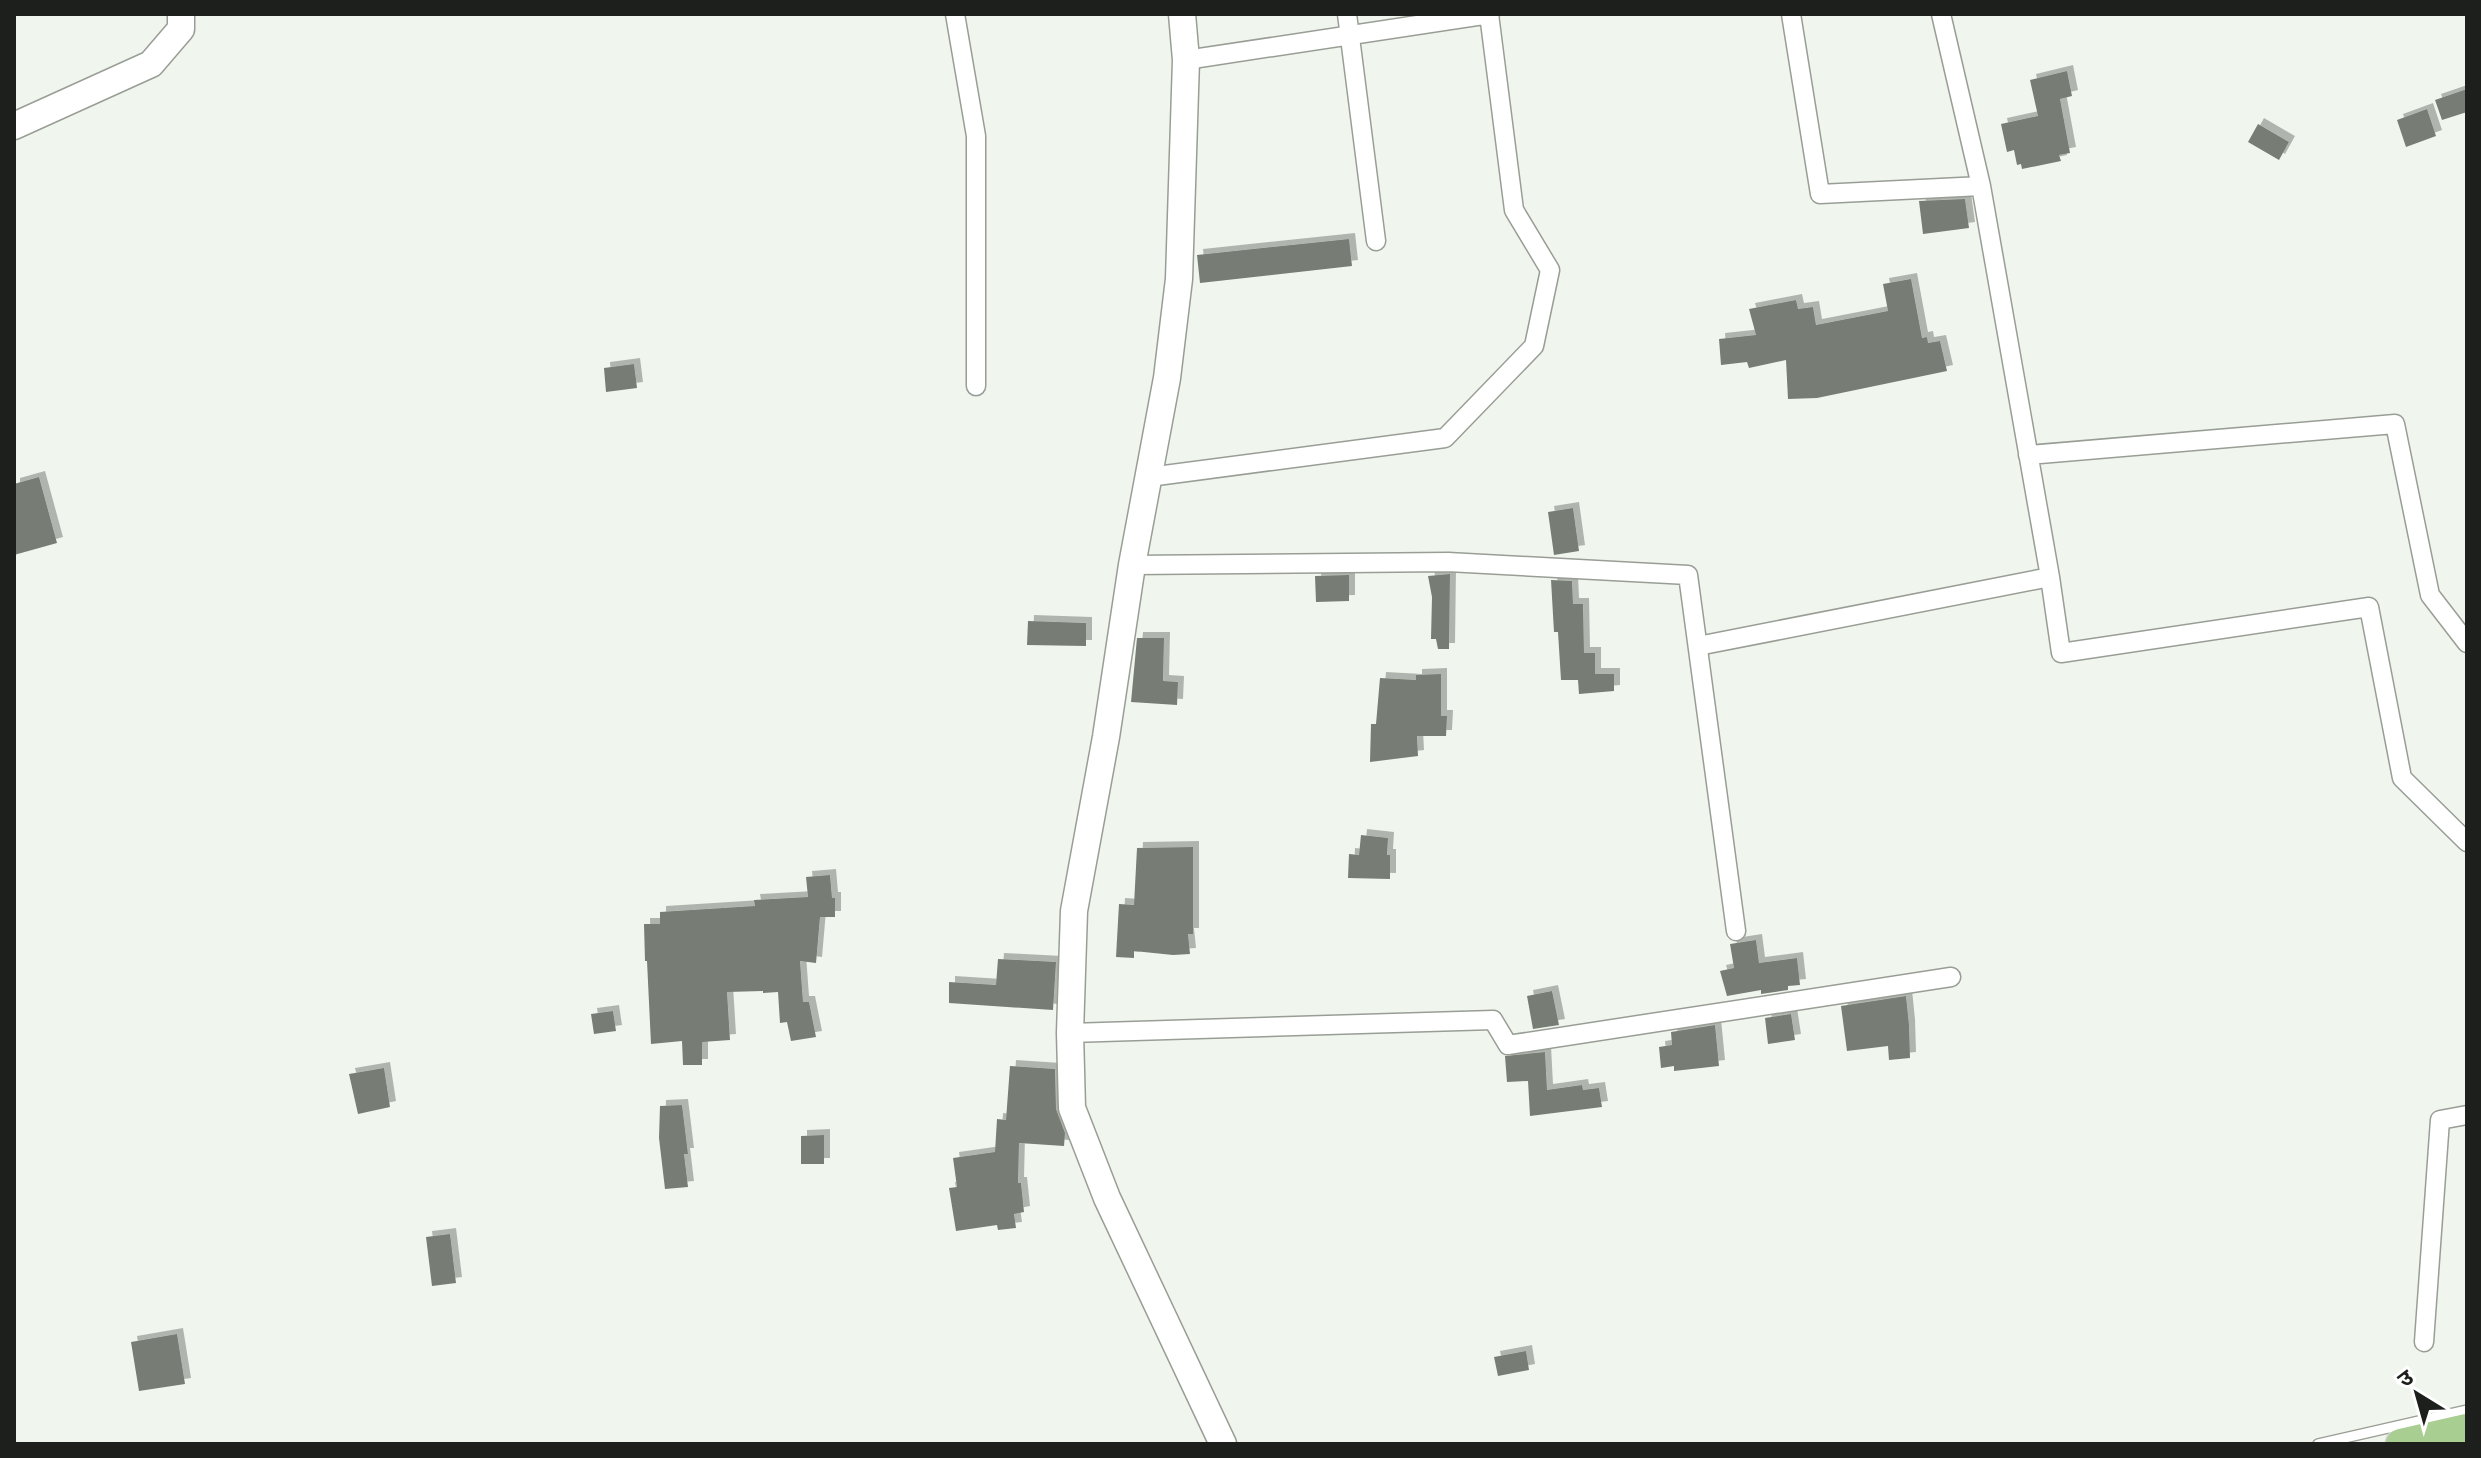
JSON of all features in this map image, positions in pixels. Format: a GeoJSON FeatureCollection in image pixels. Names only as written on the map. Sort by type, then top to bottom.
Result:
{"type":"FeatureCollection","features":[{"type":"Feature","properties":{"kind":"main road"},"geometry":{"type":"LineString","coordinates":[[2401,1444],[2467,1429]]}},
{"type":"Feature","properties":{"kind":"street"},"geometry":{"type":"LineString","coordinates":[[14,126],[151,64],[181,29],[181,14]]}},
{"type":"Feature","properties":{"kind":"street"},"geometry":{"type":"LineString","coordinates":[[955,14],[976,136],[976,386]]}},
{"type":"Feature","properties":{"kind":"street"},"geometry":{"type":"LineString","coordinates":[[1182,14],[1186,60],[1179,279],[1167,378],[1074,911],[1070,1033],[1072,1108],[1107,1198],[1223,1444]]}},
{"type":"Feature","properties":{"kind":"street"},"geometry":{"type":"LineString","coordinates":[[1347,14],[1376,241]]}},
{"type":"Feature","properties":{"kind":"street"},"geometry":{"type":"LineString","coordinates":[[1149,477],[1445,438],[1534,346],[1550,270],[1514,210],[1490,14],[1186,60]]}},
{"type":"Feature","properties":{"kind":"street"},"geometry":{"type":"LineString","coordinates":[[1791,14],[1820,194],[1981,186]]}},
{"type":"Feature","properties":{"kind":"street"},"geometry":{"type":"LineString","coordinates":[[1941,14],[1981,186],[2061,653],[2369,607],[2402,778],[2467,842]]}},
{"type":"Feature","properties":{"kind":"street"},"geometry":{"type":"LineString","coordinates":[[2028,455],[2395,424],[2430,595],[2467,643]]}},
{"type":"Feature","properties":{"kind":"street"},"geometry":{"type":"LineString","coordinates":[[1132,565],[1448,562],[1688,575],[1736,931]]}},
{"type":"Feature","properties":{"kind":"street"},"geometry":{"type":"LineString","coordinates":[[1698,646],[2050,577]]}},
{"type":"Feature","properties":{"kind":"street"},"geometry":{"type":"LineString","coordinates":[[1070,1033],[1493,1020],[1508,1045],[1951,977]]}},
{"type":"Feature","properties":{"kind":"street"},"geometry":{"type":"LineString","coordinates":[[2424,1342],[2440,1120],[2467,1115]]}},
{"type":"Feature","properties":{"kind":"lane"},"geometry":{"type":"LineString","coordinates":[[2318,1444],[2467,1410]]}},
{"type":"Feature","properties":{"kind":"building"},"geometry":{"type":"Polygon","coordinates":[[[2067,71],[2072,96],[2060,99],[2070,153],[2059,155],[2061,161],[2022,169],[2021,164],[2017,165],[2014,150],[2007,152],[2001,124],[2038,116],[2030,80],[2067,71]]]}},
{"type":"Feature","properties":{"kind":"building"},"geometry":{"type":"Polygon","coordinates":[[[2467,89],[2467,112],[2442,120],[2435,100],[2467,89]]]}},
{"type":"Feature","properties":{"kind":"building"},"geometry":{"type":"Polygon","coordinates":[[[2427,109],[2436,136],[2406,147],[2397,120],[2427,109]]]}},
{"type":"Feature","properties":{"kind":"building"},"geometry":{"type":"Polygon","coordinates":[[[2258,124],[2289,142],[2279,160],[2248,142],[2258,124]]]}},
{"type":"Feature","properties":{"kind":"building"},"geometry":{"type":"Polygon","coordinates":[[[1965,199],[1969,228],[1923,234],[1919,201],[1965,199]]]}},
{"type":"Feature","properties":{"kind":"building"},"geometry":{"type":"Polygon","coordinates":[[[1349,239],[1352,266],[1200,283],[1197,255],[1349,239]]]}},
{"type":"Feature","properties":{"kind":"building"},"geometry":{"type":"Polygon","coordinates":[[[1911,279],[1922,338],[1927,337],[1928,343],[1940,341],[1947,371],[1817,398],[1788,399],[1786,360],[1749,368],[1747,362],[1721,365],[1719,339],[1756,335],[1749,309],[1796,300],[1798,309],[1813,307],[1816,325],[1888,311],[1883,284],[1911,279]]]}},
{"type":"Feature","properties":{"kind":"building"},"geometry":{"type":"Polygon","coordinates":[[[634,364],[637,388],[606,392],[604,368],[634,364]]]}},
{"type":"Feature","properties":{"kind":"building"},"geometry":{"type":"Polygon","coordinates":[[[39,477],[57,543],[14,555],[14,484],[39,477]]]}},
{"type":"Feature","properties":{"kind":"building"},"geometry":{"type":"Polygon","coordinates":[[[1573,508],[1579,551],[1554,555],[1548,512],[1573,508]]]}},
{"type":"Feature","properties":{"kind":"building"},"geometry":{"type":"Polygon","coordinates":[[[1450,574],[1449,649],[1438,649],[1436,639],[1431,639],[1432,597],[1428,576],[1450,574]]]}},
{"type":"Feature","properties":{"kind":"building"},"geometry":{"type":"Polygon","coordinates":[[[1349,575],[1349,601],[1316,602],[1315,576],[1349,575]]]}},
{"type":"Feature","properties":{"kind":"building"},"geometry":{"type":"Polygon","coordinates":[[[1551,580],[1572,581],[1573,604],[1583,604],[1584,653],[1595,653],[1595,674],[1614,674],[1614,691],[1579,694],[1578,680],[1561,680],[1551,580]]]}},
{"type":"Feature","properties":{"kind":"building"},"geometry":{"type":"Polygon","coordinates":[[[1028,621],[1086,623],[1086,646],[1027,645],[1028,621]]]}},
{"type":"Feature","properties":{"kind":"building"},"geometry":{"type":"Polygon","coordinates":[[[1137,638],[1164,638],[1163,681],[1178,682],[1177,705],[1131,702],[1137,638]]]}},
{"type":"Feature","properties":{"kind":"building"},"geometry":{"type":"Polygon","coordinates":[[[1441,674],[1441,716],[1447,716],[1446,736],[1417,736],[1418,756],[1370,762],[1371,724],[1376,724],[1380,678],[1416,680],[1416,675],[1441,674]]]}},
{"type":"Feature","properties":{"kind":"building"},"geometry":{"type":"Polygon","coordinates":[[[1361,835],[1388,838],[1390,879],[1348,878],[1349,854],[1359,855],[1361,835]]]}},
{"type":"Feature","properties":{"kind":"building"},"geometry":{"type":"Polygon","coordinates":[[[1193,847],[1193,934],[1188,934],[1190,954],[1134,951],[1134,958],[1116,957],[1119,904],[1134,905],[1137,848],[1193,847]]]}},
{"type":"Feature","properties":{"kind":"building"},"geometry":{"type":"Polygon","coordinates":[[[830,875],[835,917],[820,917],[816,963],[800,961],[803,1002],[809,1002],[816,1037],[791,1041],[787,1022],[780,1023],[778,992],[727,992],[730,1040],[702,1042],[702,1065],[683,1065],[682,1041],[651,1044],[644,924],[660,924],[660,912],[755,906],[754,900],[808,897],[806,877],[830,875]]]}},
{"type":"Feature","properties":{"kind":"building"},"geometry":{"type":"Polygon","coordinates":[[[1756,940],[1759,963],[1797,958],[1800,985],[1788,986],[1788,990],[1761,994],[1761,990],[1727,996],[1720,971],[1734,968],[1730,944],[1756,940]]]}},
{"type":"Feature","properties":{"kind":"building"},"geometry":{"type":"Polygon","coordinates":[[[998,959],[1056,962],[1053,1010],[949,1003],[949,982],[996,985],[998,959]]]}},
{"type":"Feature","properties":{"kind":"building"},"geometry":{"type":"Polygon","coordinates":[[[1552,991],[1559,1025],[1533,1029],[1527,996],[1552,991]]]}},
{"type":"Feature","properties":{"kind":"building"},"geometry":{"type":"Polygon","coordinates":[[[1906,996],[1910,1058],[1889,1060],[1888,1046],[1847,1051],[1841,1006],[1906,996]]]}},
{"type":"Feature","properties":{"kind":"building"},"geometry":{"type":"Polygon","coordinates":[[[613,1011],[616,1031],[594,1034],[591,1014],[613,1011]]]}},
{"type":"Feature","properties":{"kind":"building"},"geometry":{"type":"Polygon","coordinates":[[[1791,1014],[1795,1040],[1768,1044],[1765,1018],[1791,1014]]]}},
{"type":"Feature","properties":{"kind":"building"},"geometry":{"type":"Polygon","coordinates":[[[1715,1025],[1719,1066],[1674,1071],[1674,1066],[1661,1068],[1659,1047],[1672,1045],[1671,1032],[1715,1025]]]}},
{"type":"Feature","properties":{"kind":"building"},"geometry":{"type":"Polygon","coordinates":[[[1545,1052],[1547,1090],[1582,1085],[1583,1090],[1599,1088],[1602,1107],[1530,1116],[1528,1081],[1507,1082],[1505,1056],[1545,1052]]]}},
{"type":"Feature","properties":{"kind":"building"},"geometry":{"type":"Polygon","coordinates":[[[1010,1066],[1055,1069],[1056,1109],[1065,1133],[1064,1146],[1019,1143],[1018,1183],[1021,1183],[1024,1212],[1014,1214],[1016,1228],[998,1230],[997,1225],[956,1231],[949,1188],[957,1187],[953,1158],[995,1152],[997,1119],[1006,1120],[1010,1066]]]}},
{"type":"Feature","properties":{"kind":"building"},"geometry":{"type":"Polygon","coordinates":[[[384,1068],[390,1107],[358,1114],[349,1074],[384,1068]]]}},
{"type":"Feature","properties":{"kind":"building"},"geometry":{"type":"Polygon","coordinates":[[[682,1105],[688,1154],[684,1154],[688,1187],[665,1189],[659,1138],[660,1106],[682,1105]]]}},
{"type":"Feature","properties":{"kind":"building"},"geometry":{"type":"Polygon","coordinates":[[[824,1135],[824,1164],[801,1164],[801,1136],[824,1135]]]}},
{"type":"Feature","properties":{"kind":"building"},"geometry":{"type":"Polygon","coordinates":[[[450,1234],[456,1283],[432,1286],[426,1237],[450,1234]]]}},
{"type":"Feature","properties":{"kind":"building"},"geometry":{"type":"Polygon","coordinates":[[[177,1334],[185,1384],[139,1391],[131,1342],[177,1334]]]}},
{"type":"Feature","properties":{"kind":"building"},"geometry":{"type":"Polygon","coordinates":[[[1526,1351],[1529,1370],[1498,1376],[1494,1357],[1526,1351]]]}}]}
